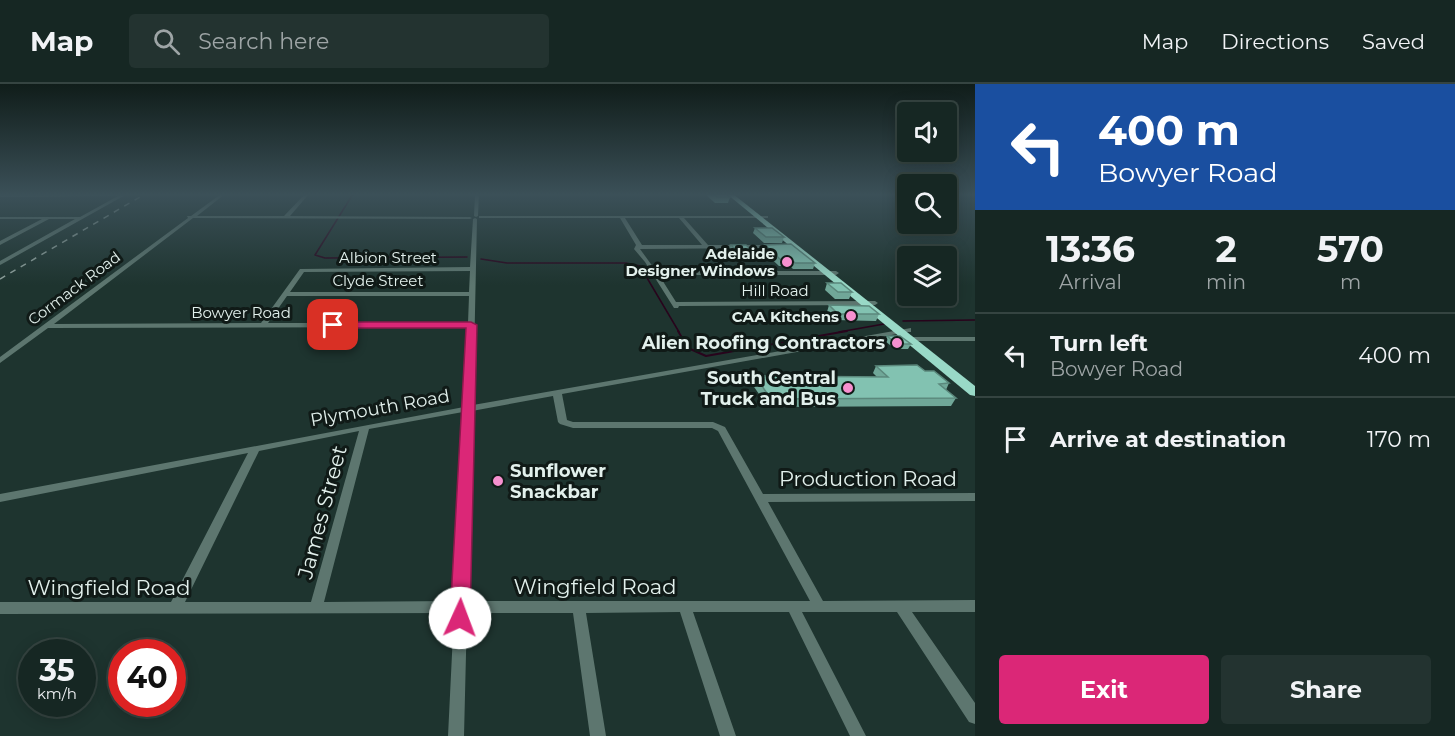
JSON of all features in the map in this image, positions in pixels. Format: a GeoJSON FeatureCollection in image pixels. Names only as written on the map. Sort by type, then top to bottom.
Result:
{"type":"FeatureCollection","features":[{"type":"Feature","properties":{"kind":"highway"},"geometry":{"type":"LineString","coordinates":[[771,224],[959,374],[975,383]]}},
{"type":"Feature","properties":{"kind":"highway"},"geometry":{"type":"LineString","coordinates":[[959,374],[975,392]]}},
{"type":"Feature","properties":{"kind":"street"},"geometry":{"type":"LineString","coordinates":[[0,243],[36,224]]}},
{"type":"Feature","properties":{"kind":"street"},"geometry":{"type":"LineString","coordinates":[[0,261],[69,224]]}},
{"type":"Feature","properties":{"kind":"street","name":"Cormack Road"},"geometry":{"type":"LineString","coordinates":[[0,361],[181,224]]}},
{"type":"Feature","properties":{"kind":"street"},"geometry":{"type":"LineString","coordinates":[[456,736],[476,224]]}},
{"type":"Feature","properties":{"kind":"street"},"geometry":{"type":"LineString","coordinates":[[626,224],[639,247],[637,249],[639,254],[655,273],[832,273]]}},
{"type":"Feature","properties":{"kind":"street"},"geometry":{"type":"LineString","coordinates":[[686,224],[706,247]]}},
{"type":"Feature","properties":{"kind":"street"},"geometry":{"type":"LineString","coordinates":[[639,247],[800,247]]}},
{"type":"Feature","properties":{"kind":"street","name":"Albion Street"},"geometry":{"type":"LineString","coordinates":[[285,294],[302,270],[473,269]]}},
{"type":"Feature","properties":{"kind":"street","name":"Hill Road"},"geometry":{"type":"LineString","coordinates":[[655,273],[675,305],[870,303]]}},
{"type":"Feature","properties":{"kind":"street"},"geometry":{"type":"LineString","coordinates":[[263,326],[285,294]]}},
{"type":"Feature","properties":{"kind":"street","name":"Clyde Street"},"geometry":{"type":"LineString","coordinates":[[285,294],[472,294]]}},
{"type":"Feature","properties":{"kind":"street","name":"Bowyer Road"},"geometry":{"type":"LineString","coordinates":[[47,326],[471,325]]}},
{"type":"Feature","properties":{"kind":"street","name":"Plymouth Road"},"geometry":{"type":"LineString","coordinates":[[0,498],[365,427],[909,335],[975,339]]}},
{"type":"Feature","properties":{"kind":"street"},"geometry":{"type":"LineString","coordinates":[[557,393],[563,422],[573,425],[713,425],[718,427],[725,433],[820,607]]}},
{"type":"Feature","properties":{"kind":"street","name":"James Street"},"geometry":{"type":"LineString","coordinates":[[316,608],[365,427]]}},
{"type":"Feature","properties":{"kind":"street"},"geometry":{"type":"LineString","coordinates":[[175,608],[255,448]]}},
{"type":"Feature","properties":{"kind":"street","name":"Production Road"},"geometry":{"type":"LineString","coordinates":[[760,498],[975,497]]}},
{"type":"Feature","properties":{"kind":"street","name":"Wingfield Road"},"geometry":{"type":"LineString","coordinates":[[0,608],[975,606]]}},
{"type":"Feature","properties":{"kind":"street"},"geometry":{"type":"LineString","coordinates":[[685,607],[728,736]]}},
{"type":"Feature","properties":{"kind":"street"},"geometry":{"type":"LineString","coordinates":[[793,607],[858,736]]}},
{"type":"Feature","properties":{"kind":"street"},"geometry":{"type":"LineString","coordinates":[[901,607],[975,716]]}},
{"type":"Feature","properties":{"kind":"street"},"geometry":{"type":"LineString","coordinates":[[579,608],[598,736]]}},
{"type":"Feature","properties":{"kind":"building"},"geometry":{"type":"Polygon","coordinates":[[[755,228],[772,228],[784,237],[766,237],[755,228]]]}},
{"type":"Feature","properties":{"kind":"building"},"geometry":{"type":"Polygon","coordinates":[[[791,244],[815,263],[781,260],[765,245],[791,244]]]}},
{"type":"Feature","properties":{"kind":"building"},"geometry":{"type":"Polygon","coordinates":[[[731,245],[746,245],[755,253],[739,253],[731,245]]]}},
{"type":"Feature","properties":{"kind":"building"},"geometry":{"type":"Polygon","coordinates":[[[827,283],[841,283],[852,292],[838,292],[827,283]]]}},
{"type":"Feature","properties":{"kind":"building"},"geometry":{"type":"Polygon","coordinates":[[[829,305],[869,306],[879,314],[838,314],[829,305]]]}},
{"type":"Feature","properties":{"kind":"building"},"geometry":{"type":"Polygon","coordinates":[[[887,336],[900,336],[911,344],[897,344],[887,336]]]}},
{"type":"Feature","properties":{"kind":"building","name":"South Central Truck and Bus"},"geometry":{"type":"Polygon","coordinates":[[[917,365],[925,371],[934,371],[949,383],[939,384],[956,398],[771,399],[755,376],[888,377],[876,366],[917,365]]]}},
{"type":"Feature","properties":{"kind":"waterway"},"geometry":{"type":"LineString","coordinates":[[334,224],[315,255],[325,258],[467,257]]}},
{"type":"Feature","properties":{"kind":"waterway"},"geometry":{"type":"LineString","coordinates":[[481,259],[507,263],[626,263],[640,266],[679,332]]}},
{"type":"Feature","properties":{"kind":"waterway"},"geometry":{"type":"LineString","coordinates":[[903,321],[975,320]]}},
{"type":"Feature","properties":{"kind":"waterway"},"geometry":{"type":"LineString","coordinates":[[839,332],[884,324]]}},
{"type":"Feature","properties":{"kind":"waterway"},"geometry":{"type":"LineString","coordinates":[[678,331],[688,348],[706,356],[847,331]]}},
{"type":"Feature","properties":{"kind":"railway"},"geometry":{"type":"LineString","coordinates":[[0,279],[93,224]]}},
{"type":"Feature","properties":{"kind":"place","name":"Adelaide Designer Windows"},"geometry":{"type":"Point","coordinates":[787,262]}},
{"type":"Feature","properties":{"kind":"place","name":"CAA Kitchens"},"geometry":{"type":"Point","coordinates":[851,316]}},
{"type":"Feature","properties":{"kind":"place","name":"Alien Roofing Contractors"},"geometry":{"type":"Point","coordinates":[897,343]}},
{"type":"Feature","properties":{"kind":"place","name":"South Central Truck and Bus"},"geometry":{"type":"Point","coordinates":[848,388]}},
{"type":"Feature","properties":{"kind":"place","name":"Sunflower Snackbar"},"geometry":{"type":"Point","coordinates":[498,481]}},
{"type":"Feature","properties":{"kind":"route"},"geometry":{"type":"LineString","coordinates":[[333,325],[471,325],[460,618]]}}]}
